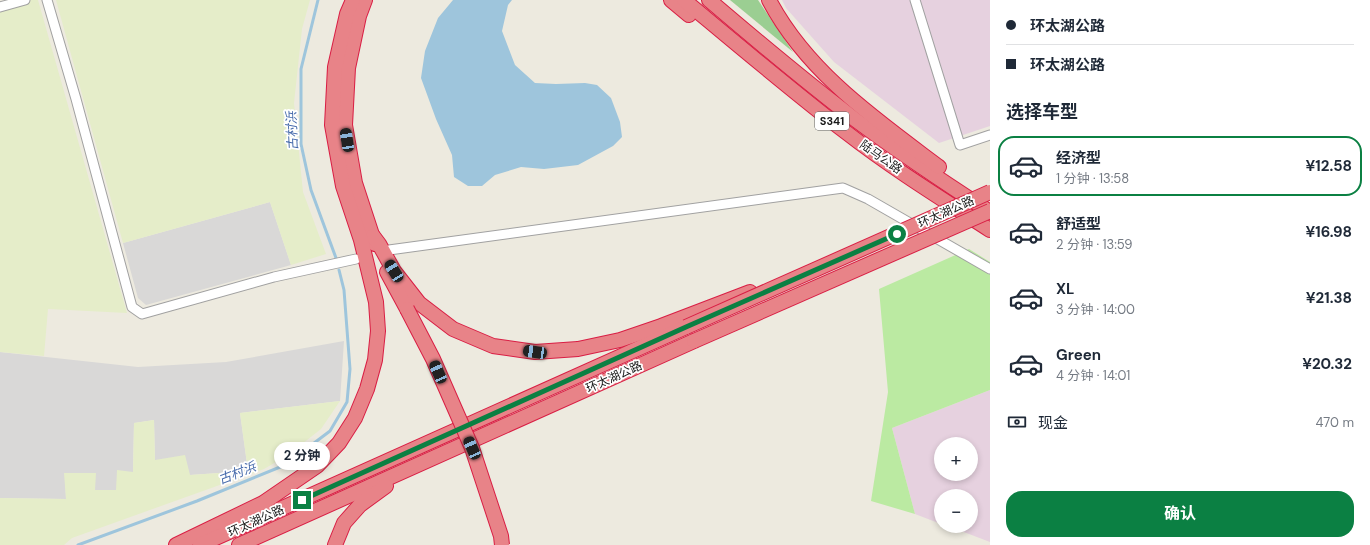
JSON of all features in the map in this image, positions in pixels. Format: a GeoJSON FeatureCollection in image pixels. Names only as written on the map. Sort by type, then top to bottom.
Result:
{"type":"FeatureCollection","features":[{"type":"Feature","properties":{"kind":"highway"},"geometry":{"type":"LineString","coordinates":[[353,0],[347,14],[335,67],[332,126],[342,186],[367,238],[379,256],[465,451],[494,545]]}},
{"type":"Feature","properties":{"kind":"highway"},"geometry":{"type":"LineString","coordinates":[[176,545],[263,503],[317,466],[338,443],[355,418],[367,389],[375,360],[378,331],[376,302],[367,238],[355,184],[345,125],[348,68],[359,16],[365,0]]}},
{"type":"Feature","properties":{"kind":"highway"},"geometry":{"type":"LineString","coordinates":[[359,16],[368,0]]}},
{"type":"Feature","properties":{"kind":"highway"},"geometry":{"type":"LineString","coordinates":[[671,0],[756,71],[872,151]]}},
{"type":"Feature","properties":{"kind":"highway","name":"陆马公路"},"geometry":{"type":"LineString","coordinates":[[684,0],[761,65],[848,134],[938,197],[990,230]]}},
{"type":"Feature","properties":{"kind":"highway","name":"陆马公路"},"geometry":{"type":"LineString","coordinates":[[709,0],[771,53],[857,121],[947,184],[990,211]]}},
{"type":"Feature","properties":{"kind":"highway"},"geometry":{"type":"LineString","coordinates":[[769,0],[794,40],[816,66],[865,111],[990,206]]}},
{"type":"Feature","properties":{"kind":"highway","name":"环太湖公路"},"geometry":{"type":"LineString","coordinates":[[200,545],[685,322],[859,251],[990,192]]}},
{"type":"Feature","properties":{"kind":"highway","name":"环太湖公路"},"geometry":{"type":"LineString","coordinates":[[239,545],[628,370],[990,211]]}},
{"type":"Feature","properties":{"kind":"highway"},"geometry":{"type":"LineString","coordinates":[[367,238],[379,244],[394,271],[420,303],[453,329],[494,346],[535,352],[578,349],[620,340],[661,326],[685,322]]}},
{"type":"Feature","properties":{"kind":"highway"},"geometry":{"type":"LineString","coordinates":[[403,311],[433,359],[472,448],[501,536],[502,545]]}},
{"type":"Feature","properties":{"kind":"highway"},"geometry":{"type":"LineString","coordinates":[[335,545],[344,523],[360,505],[399,478],[514,426],[628,370]]}},
{"type":"Feature","properties":{"kind":"street"},"geometry":{"type":"LineString","coordinates":[[0,7],[25,0]]}},
{"type":"Feature","properties":{"kind":"street"},"geometry":{"type":"LineString","coordinates":[[47,0],[76,100],[132,307],[142,314],[274,277],[356,259]]}},
{"type":"Feature","properties":{"kind":"street"},"geometry":{"type":"LineString","coordinates":[[915,0],[960,145],[990,135]]}},
{"type":"Feature","properties":{"kind":"street"},"geometry":{"type":"LineString","coordinates":[[388,250],[843,188],[868,199],[990,269]]}},
{"type":"Feature","properties":{"kind":"shaded area"},"geometry":{"type":"Polygon","coordinates":[[[782,0],[990,0],[990,126],[939,143],[834,62],[786,8],[782,0]]]}},
{"type":"Feature","properties":{"kind":"shaded area"},"geometry":{"type":"Polygon","coordinates":[[[270,202],[291,265],[146,305],[138,298],[123,243],[270,202]]]}},
{"type":"Feature","properties":{"kind":"shaded area"},"geometry":{"type":"Polygon","coordinates":[[[344,341],[340,401],[240,413],[248,471],[190,475],[155,460],[154,420],[134,423],[133,472],[116,490],[95,490],[65,473],[66,499],[0,498],[0,352],[138,367],[226,362],[344,341]]]}},
{"type":"Feature","properties":{"kind":"shaded area"},"geometry":{"type":"Polygon","coordinates":[[[990,390],[990,542],[966,533],[978,533],[978,489],[934,489],[934,521],[915,514],[892,428],[990,390]]]}},
{"type":"Feature","properties":{"kind":"green space"},"geometry":{"type":"Polygon","coordinates":[[[31,0],[38,0],[127,313],[48,309],[44,356],[0,352],[0,10],[31,0]]]}},
{"type":"Feature","properties":{"kind":"green space"},"geometry":{"type":"Polygon","coordinates":[[[56,0],[310,0],[302,29],[294,103],[303,192],[326,254],[291,265],[270,202],[123,243],[56,0]]]}},
{"type":"Feature","properties":{"kind":"green space"},"geometry":{"type":"Polygon","coordinates":[[[730,0],[758,0],[793,52],[730,0]]]}},
{"type":"Feature","properties":{"kind":"green space"},"geometry":{"type":"Polygon","coordinates":[[[969,249],[990,262],[990,390],[892,428],[915,514],[871,501],[888,392],[879,289],[969,249]]]}},
{"type":"Feature","properties":{"kind":"green space"},"geometry":{"type":"Polygon","coordinates":[[[340,401],[321,429],[288,455],[264,469],[72,538],[64,545],[0,545],[0,498],[66,499],[64,473],[96,473],[95,490],[116,490],[117,470],[133,472],[134,423],[154,420],[155,460],[185,455],[190,475],[248,471],[240,413],[340,401]]]}},
{"type":"Feature","properties":{"kind":"water"},"geometry":{"type":"Polygon","coordinates":[[[453,0],[512,0],[508,5],[502,31],[515,65],[535,83],[585,83],[597,85],[611,98],[620,122],[622,137],[613,146],[578,165],[544,169],[521,167],[495,175],[482,186],[468,186],[454,177],[452,155],[436,119],[421,78],[425,51],[438,18],[453,0]]]}},
{"type":"Feature","properties":{"kind":"waterway","name":"古村浜"},"geometry":{"type":"LineString","coordinates":[[318,0],[301,69],[301,144],[311,190],[336,258]]}},
{"type":"Feature","properties":{"kind":"waterway","name":"古村浜"},"geometry":{"type":"LineString","coordinates":[[78,545],[197,501],[285,465],[330,431],[347,402],[350,369],[344,290],[339,270]]}},
{"type":"Feature","properties":{"kind":"route"},"geometry":{"type":"LineString","coordinates":[[302,500],[686,327],[897,234]]}}]}
